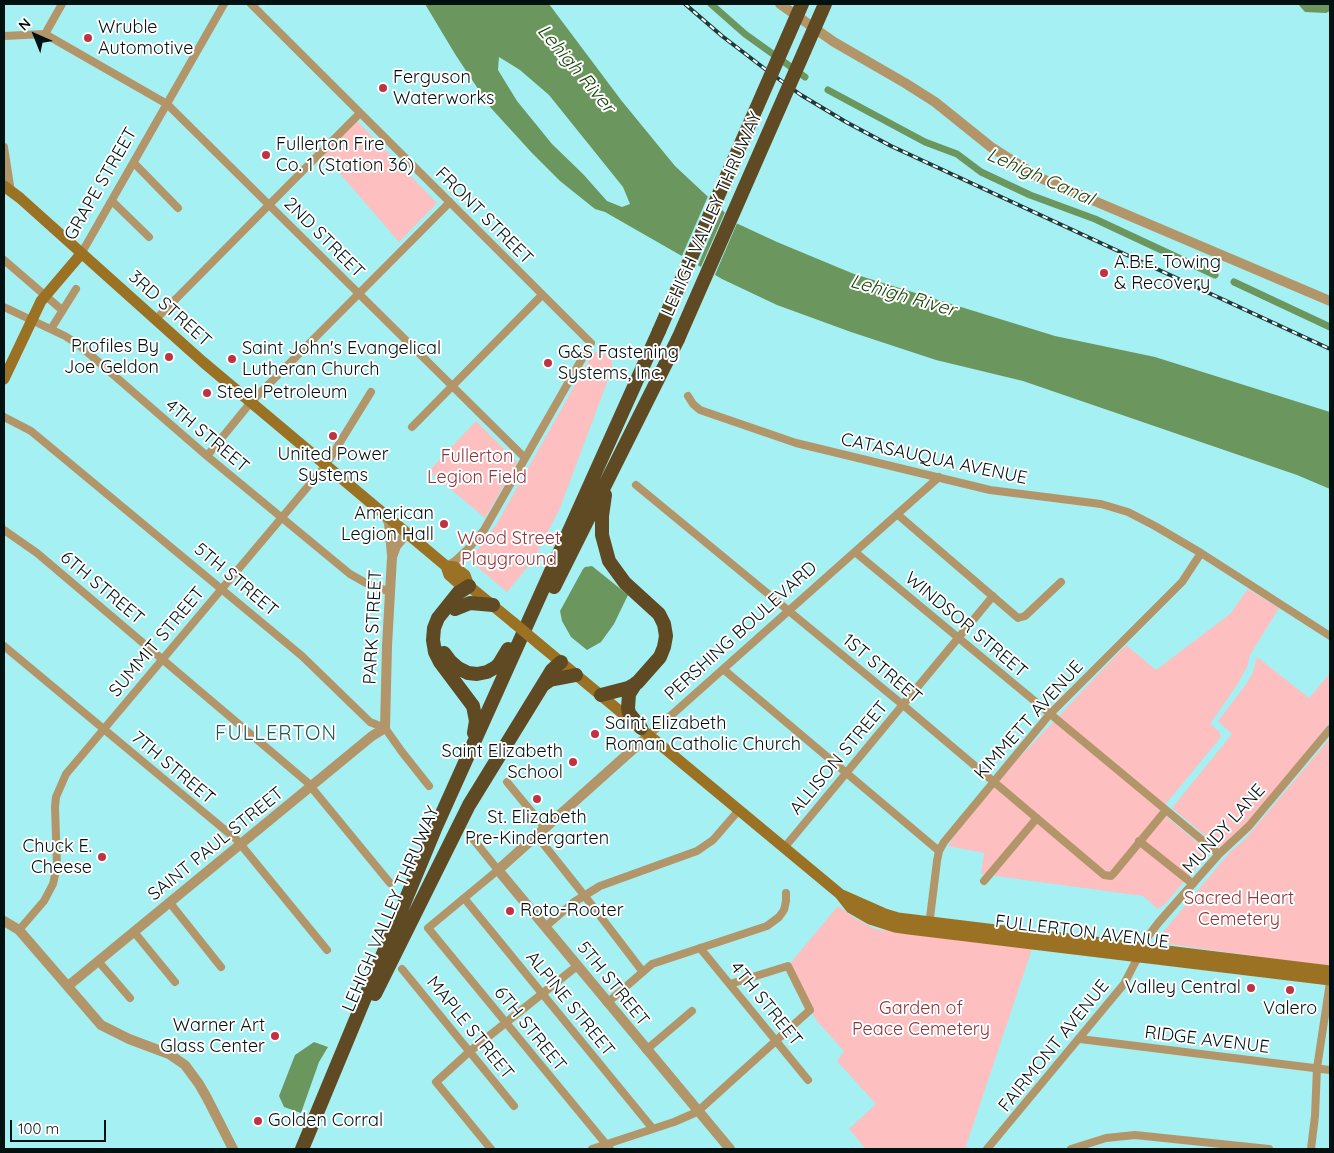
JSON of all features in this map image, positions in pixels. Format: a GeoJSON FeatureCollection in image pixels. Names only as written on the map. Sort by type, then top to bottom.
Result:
{"type":"FeatureCollection","features":[{"type":"Feature","properties":{"kind":"highway","name":"LEHIGH VALLEY THRUWAY"},"geometry":{"type":"LineString","coordinates":[[302,1149],[435,829],[659,330],[802,4]]}},
{"type":"Feature","properties":{"kind":"highway","name":"LEHIGH VALLEY THRUWAY"},"geometry":{"type":"LineString","coordinates":[[310,1149],[399,933],[550,594],[678,339],[825,4]]}},
{"type":"Feature","properties":{"kind":"highway"},"geometry":{"type":"LineString","coordinates":[[608,480],[601,526],[606,552],[619,576],[659,614],[666,630],[666,641],[660,657],[629,694],[629,713],[645,732]]}},
{"type":"Feature","properties":{"kind":"highway"},"geometry":{"type":"LineString","coordinates":[[470,586],[465,596],[448,618],[442,630],[441,640],[443,650],[450,661],[458,668],[468,673],[482,674],[500,664],[546,583]]}},
{"type":"Feature","properties":{"kind":"highway"},"geometry":{"type":"LineString","coordinates":[[435,829],[474,731],[476,721],[471,702],[438,657],[434,647],[433,634],[436,623],[442,613],[458,593],[470,586]]}},
{"type":"Feature","properties":{"kind":"highway"},"geometry":{"type":"LineString","coordinates":[[455,609],[470,603],[493,605]]}},
{"type":"Feature","properties":{"kind":"highway"},"geometry":{"type":"LineString","coordinates":[[368,1008],[469,805],[552,670],[561,662]]}},
{"type":"Feature","properties":{"kind":"highway"},"geometry":{"type":"LineString","coordinates":[[543,685],[550,680],[576,675]]}},
{"type":"Feature","properties":{"kind":"highway"},"geometry":{"type":"LineString","coordinates":[[601,695],[628,688],[637,683]]}},
{"type":"Feature","properties":{"kind":"main road","name":"3RD STREET"},"geometry":{"type":"LineString","coordinates":[[8,189],[251,402],[407,533]]}},
{"type":"Feature","properties":{"kind":"main road","name":"GRAPE STREET"},"geometry":{"type":"LineString","coordinates":[[4,379],[31,320],[45,295],[81,254]]}},
{"type":"Feature","properties":{"kind":"main road","name":"FULLERTON AVENUE"},"geometry":{"type":"LineString","coordinates":[[407,533],[446,566],[449,575],[458,583],[470,586],[840,894],[885,914],[929,926],[1138,952],[1330,971]]}},
{"type":"Feature","properties":{"kind":"main road","name":"FULLERTON AVENUE"},"geometry":{"type":"LineString","coordinates":[[1138,952],[1330,981]]}},
{"type":"Feature","properties":{"kind":"street"},"geometry":{"type":"LineString","coordinates":[[4,36],[44,34],[62,4]]}},
{"type":"Feature","properties":{"kind":"street","name":"GRAPE STREET"},"geometry":{"type":"LineString","coordinates":[[81,254],[224,4]]}},
{"type":"Feature","properties":{"kind":"street","name":"FRONT STREET"},"geometry":{"type":"LineString","coordinates":[[251,4],[591,343],[525,458]]}},
{"type":"Feature","properties":{"kind":"street"},"geometry":{"type":"LineString","coordinates":[[780,4],[834,42],[935,102],[991,147],[1038,177],[1330,301]]}},
{"type":"Feature","properties":{"kind":"street","name":"2ND STREET"},"geometry":{"type":"LineString","coordinates":[[44,34],[167,104],[525,458]]}},
{"type":"Feature","properties":{"kind":"street"},"geometry":{"type":"LineString","coordinates":[[156,320],[360,113]]}},
{"type":"Feature","properties":{"kind":"street"},"geometry":{"type":"LineString","coordinates":[[4,147],[8,189]]}},
{"type":"Feature","properties":{"kind":"street"},"geometry":{"type":"LineString","coordinates":[[134,163],[178,208]]}},
{"type":"Feature","properties":{"kind":"street"},"geometry":{"type":"LineString","coordinates":[[112,201],[149,237]]}},
{"type":"Feature","properties":{"kind":"street"},"geometry":{"type":"LineString","coordinates":[[207,456],[251,402],[450,202]]}},
{"type":"Feature","properties":{"kind":"street"},"geometry":{"type":"LineString","coordinates":[[5,264],[62,310]]}},
{"type":"Feature","properties":{"kind":"street"},"geometry":{"type":"LineString","coordinates":[[51,329],[76,289]]}},
{"type":"Feature","properties":{"kind":"street"},"geometry":{"type":"LineString","coordinates":[[412,427],[542,295]]}},
{"type":"Feature","properties":{"kind":"street","name":"4TH STREET"},"geometry":{"type":"LineString","coordinates":[[4,307],[51,329],[79,345],[207,456],[350,574],[366,583],[390,592]]}},
{"type":"Feature","properties":{"kind":"street","name":"SUMMIT STREET"},"geometry":{"type":"LineString","coordinates":[[19,930],[44,901],[53,884],[56,866],[54,807],[60,786],[66,774],[326,465],[371,392]]}},
{"type":"Feature","properties":{"kind":"street","name":"CATASAUQUA AVENUE"},"geometry":{"type":"LineString","coordinates":[[688,396],[700,410],[785,440],[939,476],[990,490],[1112,506],[1138,516],[1330,636]]}},
{"type":"Feature","properties":{"kind":"street","name":"5TH STREET"},"geometry":{"type":"LineString","coordinates":[[4,417],[31,431],[302,656],[370,722],[385,728],[429,786]]}},
{"type":"Feature","properties":{"kind":"street"},"geometry":{"type":"LineString","coordinates":[[446,566],[455,561],[479,536],[525,458]]}},
{"type":"Feature","properties":{"kind":"street","name":"PERSHING BOULEVARD"},"geometry":{"type":"LineString","coordinates":[[498,870],[545,828],[645,732],[723,669],[939,476]]}},
{"type":"Feature","properties":{"kind":"street","name":"1ST STREET"},"geometry":{"type":"LineString","coordinates":[[636,485],[1108,876],[1114,872],[1140,841]]}},
{"type":"Feature","properties":{"kind":"street"},"geometry":{"type":"LineString","coordinates":[[385,514],[389,523],[392,557]]}},
{"type":"Feature","properties":{"kind":"street"},"geometry":{"type":"LineString","coordinates":[[897,514],[1018,618],[1025,616],[1061,582]]}},
{"type":"Feature","properties":{"kind":"street","name":"6TH STREET"},"geometry":{"type":"LineString","coordinates":[[4,530],[37,553],[311,786],[390,883]]}},
{"type":"Feature","properties":{"kind":"street","name":"PARK STREET"},"geometry":{"type":"LineString","coordinates":[[385,728],[392,557],[396,546],[407,533]]}},
{"type":"Feature","properties":{"kind":"street","name":"WINDSOR STREET"},"geometry":{"type":"LineString","coordinates":[[855,552],[1219,854]]}},
{"type":"Feature","properties":{"kind":"street","name":"KIMMETT AVENUE"},"geometry":{"type":"LineString","coordinates":[[929,926],[939,851],[954,829],[1050,715],[1182,582],[1201,554]]}},
{"type":"Feature","properties":{"kind":"street","name":"ALLISON STREET"},"geometry":{"type":"LineString","coordinates":[[784,848],[993,596]]}},
{"type":"Feature","properties":{"kind":"street","name":"7TH STREET"},"geometry":{"type":"LineString","coordinates":[[4,646],[240,844],[327,950]]}},
{"type":"Feature","properties":{"kind":"street"},"geometry":{"type":"LineString","coordinates":[[723,669],[939,851]]}},
{"type":"Feature","properties":{"kind":"street","name":"SAINT PAUL STREET"},"geometry":{"type":"LineString","coordinates":[[68,986],[372,736],[385,728]]}},
{"type":"Feature","properties":{"kind":"street","name":"MUNDY LANE"},"geometry":{"type":"LineString","coordinates":[[1138,952],[1193,884],[1219,854],[1249,826],[1330,729]]}},
{"type":"Feature","properties":{"kind":"street"},"geometry":{"type":"LineString","coordinates":[[507,782],[545,828]]}},
{"type":"Feature","properties":{"kind":"street"},"geometry":{"type":"LineString","coordinates":[[545,927],[584,895],[616,879],[697,851],[713,840],[739,810]]}},
{"type":"Feature","properties":{"kind":"street"},"geometry":{"type":"LineString","coordinates":[[1166,810],[1140,841],[1193,884]]}},
{"type":"Feature","properties":{"kind":"street"},"geometry":{"type":"LineString","coordinates":[[984,881],[1037,818]]}},
{"type":"Feature","properties":{"kind":"street"},"geometry":{"type":"LineString","coordinates":[[536,836],[643,972]]}},
{"type":"Feature","properties":{"kind":"street","name":"5TH STREET"},"geometry":{"type":"LineString","coordinates":[[473,839],[697,1112],[730,1149]]}},
{"type":"Feature","properties":{"kind":"street"},"geometry":{"type":"LineString","coordinates":[[464,898],[498,870]]}},
{"type":"Feature","properties":{"kind":"street"},"geometry":{"type":"LineString","coordinates":[[607,1003],[652,964],[767,926],[779,917],[784,910],[786,893]]}},
{"type":"Feature","properties":{"kind":"street","name":"6TH STREET"},"geometry":{"type":"LineString","coordinates":[[464,898],[428,928],[608,1147]]}},
{"type":"Feature","properties":{"kind":"street","name":"ALPINE STREET"},"geometry":{"type":"LineString","coordinates":[[464,898],[653,1129]]}},
{"type":"Feature","properties":{"kind":"street"},"geometry":{"type":"LineString","coordinates":[[170,902],[220,968]]}},
{"type":"Feature","properties":{"kind":"street"},"geometry":{"type":"LineString","coordinates":[[4,920],[19,930],[101,1025],[129,1039],[169,1054],[189,1069],[208,1098],[233,1149]]}},
{"type":"Feature","properties":{"kind":"street"},"geometry":{"type":"LineString","coordinates":[[134,932],[175,982]]}},
{"type":"Feature","properties":{"kind":"street","name":"4TH STREET"},"geometry":{"type":"LineString","coordinates":[[700,948],[808,1080]]}},
{"type":"Feature","properties":{"kind":"street","name":"FAIRMONT AVENUE"},"geometry":{"type":"LineString","coordinates":[[987,1149],[1124,984],[1138,952]]}},
{"type":"Feature","properties":{"kind":"street"},"geometry":{"type":"LineString","coordinates":[[98,961],[130,998]]}},
{"type":"Feature","properties":{"kind":"street"},"geometry":{"type":"LineString","coordinates":[[491,1149],[436,1082],[469,1052],[577,966]]}},
{"type":"Feature","properties":{"kind":"street"},"geometry":{"type":"LineString","coordinates":[[592,1149],[608,1147],[697,1112],[810,1010],[788,966],[730,984]]}},
{"type":"Feature","properties":{"kind":"street","name":"MAPLE STREET"},"geometry":{"type":"LineString","coordinates":[[402,969],[514,1106]]}},
{"type":"Feature","properties":{"kind":"street"},"geometry":{"type":"LineString","coordinates":[[1311,1149],[1317,1068],[1330,981]]}},
{"type":"Feature","properties":{"kind":"street"},"geometry":{"type":"LineString","coordinates":[[646,1050],[692,1011]]}},
{"type":"Feature","properties":{"kind":"street","name":"RIDGE AVENUE"},"geometry":{"type":"LineString","coordinates":[[1080,1039],[1330,1070]]}},
{"type":"Feature","properties":{"kind":"street"},"geometry":{"type":"LineString","coordinates":[[1071,1149],[1106,1138],[1135,1135],[1220,1146],[1269,1149]]}},
{"type":"Feature","properties":{"kind":"green space"},"geometry":{"type":"Polygon","coordinates":[[[357,121],[437,203],[399,242],[323,154],[357,121]]]}},
{"type":"Feature","properties":{"kind":"green space","name":"Wood Street Playground"},"geometry":{"type":"Polygon","coordinates":[[[601,351],[612,360],[612,369],[560,508],[534,559],[507,592],[468,559],[480,547],[496,525],[593,353],[601,351]]]}},
{"type":"Feature","properties":{"kind":"green space","name":"Fullerton Legion Field"},"geometry":{"type":"Polygon","coordinates":[[[476,421],[517,462],[485,518],[429,471],[476,421]]]}},
{"type":"Feature","properties":{"kind":"green space"},"geometry":{"type":"Polygon","coordinates":[[[1248,589],[1279,608],[1250,655],[1247,667],[1237,685],[1210,724],[1219,731],[1221,737],[1160,811],[1209,852],[1165,904],[1158,909],[1143,896],[981,874],[984,853],[948,846],[959,829],[1016,761],[1126,645],[1156,670],[1230,614],[1248,589]]]}},
{"type":"Feature","properties":{"kind":"green space"},"geometry":{"type":"Polygon","coordinates":[[[1257,657],[1309,698],[1330,673],[1330,722],[1260,810],[1220,848],[1172,808],[1232,734],[1218,721],[1247,683],[1253,672],[1257,657]]]}},
{"type":"Feature","properties":{"kind":"green space","name":"Sacred Heart Cemetery"},"geometry":{"type":"Polygon","coordinates":[[[1330,738],[1330,967],[1155,942],[1229,853],[1245,839],[1330,738]]]}},
{"type":"Feature","properties":{"kind":"green space","name":"Garden of Peace Cemetery"},"geometry":{"type":"Polygon","coordinates":[[[838,906],[875,929],[1032,949],[965,1149],[866,1149],[849,1129],[876,1104],[837,1061],[844,1051],[816,1020],[788,966],[838,906]]]}},
{"type":"Feature","properties":{"kind":"water","name":"Lehigh River"},"geometry":{"type":"Polygon","coordinates":[[[425,4],[549,4],[621,100],[675,166],[736,223],[854,274],[1055,336],[1155,357],[1330,412],[1330,489],[1297,475],[1023,381],[936,360],[851,332],[777,305],[722,279],[605,212],[595,209],[560,181],[490,107],[425,4]],[[499,57],[498,70],[517,101],[552,144],[607,201],[622,207],[630,204],[623,187],[549,95],[520,70],[499,57]]]}},
{"type":"Feature","properties":{"kind":"water"},"geometry":{"type":"Polygon","coordinates":[[[1298,4],[1330,4],[1330,11],[1326,13],[1305,12],[1298,4]]]}},
{"type":"Feature","properties":{"kind":"water"},"geometry":{"type":"Polygon","coordinates":[[[592,566],[628,595],[614,624],[601,642],[587,650],[571,637],[562,621],[560,611],[583,569],[592,566]]]}},
{"type":"Feature","properties":{"kind":"water"},"geometry":{"type":"Polygon","coordinates":[[[314,1042],[328,1047],[319,1062],[301,1113],[284,1107],[279,1096],[295,1055],[314,1042]]]}},
{"type":"Feature","properties":{"kind":"pier"},"geometry":{"type":"Polygon","coordinates":[[[709,194],[723,207],[697,267],[681,258],[709,194]]]}},
{"type":"Feature","properties":{"kind":"pier"},"geometry":{"type":"Polygon","coordinates":[[[726,210],[738,221],[714,277],[700,269],[726,210]]]}},
{"type":"Feature","properties":{"kind":"waterway","name":"Lehigh Canal"},"geometry":{"type":"LineString","coordinates":[[711,4],[745,34],[805,77]]}},
{"type":"Feature","properties":{"kind":"waterway","name":"Lehigh Canal"},"geometry":{"type":"LineString","coordinates":[[828,90],[925,142],[957,154],[981,172],[1030,195],[1095,219],[1215,275]]}},
{"type":"Feature","properties":{"kind":"waterway","name":"Lehigh Canal"},"geometry":{"type":"LineString","coordinates":[[1234,282],[1330,327]]}},
{"type":"Feature","properties":{"kind":"railway"},"geometry":{"type":"LineString","coordinates":[[685,4],[722,36],[769,72],[801,95],[846,122],[891,146],[1330,349]]}},
{"type":"Feature","properties":{"kind":"place","name":"Wruble Automotive"},"geometry":{"type":"Point","coordinates":[88,38]}},
{"type":"Feature","properties":{"kind":"place","name":"Ferguson Waterworks"},"geometry":{"type":"Point","coordinates":[383,88]}},
{"type":"Feature","properties":{"kind":"place","name":"Fullerton Fire Co. 1 (Station 36)"},"geometry":{"type":"Point","coordinates":[266,155]}},
{"type":"Feature","properties":{"kind":"place","name":"A.B.E. Towing & Recovery"},"geometry":{"type":"Point","coordinates":[1104,273]}},
{"type":"Feature","properties":{"kind":"place","name":"Profiles By Joe Geldon"},"geometry":{"type":"Point","coordinates":[169,357]}},
{"type":"Feature","properties":{"kind":"place","name":"Saint John's Evangelical Lutheran Church"},"geometry":{"type":"Point","coordinates":[232,359]}},
{"type":"Feature","properties":{"kind":"place","name":"G&S Fastening Systems, Inc."},"geometry":{"type":"Point","coordinates":[548,363]}},
{"type":"Feature","properties":{"kind":"place","name":"Steel Petroleum"},"geometry":{"type":"Point","coordinates":[207,393]}},
{"type":"Feature","properties":{"kind":"place","name":"United Power Systems"},"geometry":{"type":"Point","coordinates":[333,436]}},
{"type":"Feature","properties":{"kind":"place","name":"American Legion Hall"},"geometry":{"type":"Point","coordinates":[444,524]}},
{"type":"Feature","properties":{"kind":"place","name":"Saint Elizabeth Roman Catholic Church"},"geometry":{"type":"Point","coordinates":[595,734]}},
{"type":"Feature","properties":{"kind":"place","name":"Saint Elizabeth School"},"geometry":{"type":"Point","coordinates":[573,762]}},
{"type":"Feature","properties":{"kind":"place","name":"St. Elizabeth Pre-Kindergarten"},"geometry":{"type":"Point","coordinates":[537,799]}},
{"type":"Feature","properties":{"kind":"place","name":"Chuck E. Cheese"},"geometry":{"type":"Point","coordinates":[102,857]}},
{"type":"Feature","properties":{"kind":"place","name":"Roto-Rooter"},"geometry":{"type":"Point","coordinates":[510,911]}},
{"type":"Feature","properties":{"kind":"place","name":"Valley Central"},"geometry":{"type":"Point","coordinates":[1251,988]}},
{"type":"Feature","properties":{"kind":"place","name":"Valero"},"geometry":{"type":"Point","coordinates":[1290,990]}},
{"type":"Feature","properties":{"kind":"place","name":"Warner Art Glass Center"},"geometry":{"type":"Point","coordinates":[275,1036]}},
{"type":"Feature","properties":{"kind":"place","name":"Golden Corral"},"geometry":{"type":"Point","coordinates":[258,1121]}},
{"type":"Feature","properties":{"kind":"district","name":"FULLERTON"},"geometry":{"type":"Point","coordinates":[276,734]}}]}
